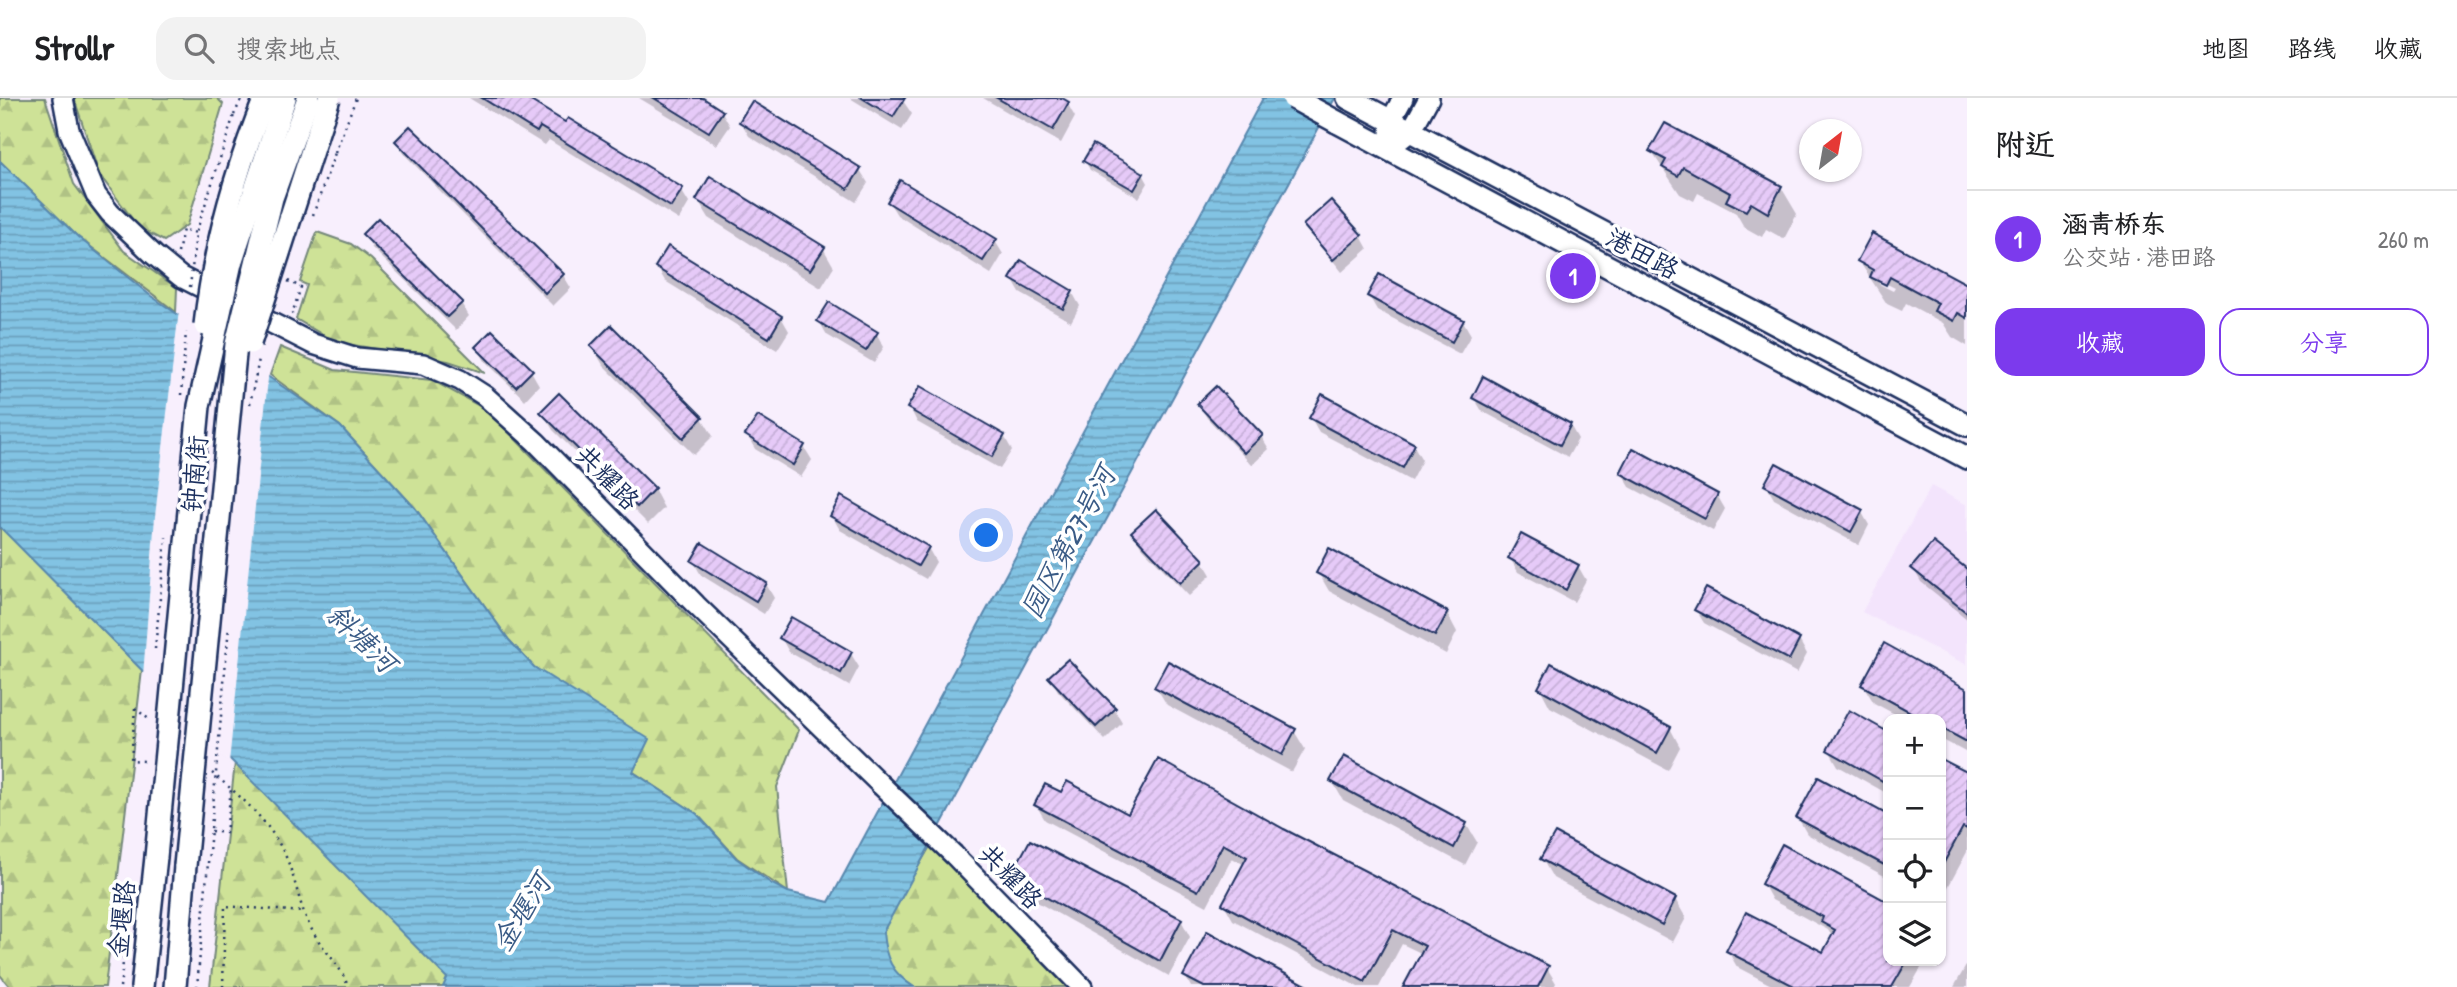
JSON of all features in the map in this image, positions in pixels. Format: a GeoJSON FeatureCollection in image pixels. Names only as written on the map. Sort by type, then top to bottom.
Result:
{"type":"FeatureCollection","features":[{"type":"Feature","properties":{"kind":"main road"},"geometry":{"type":"LineString","coordinates":[[199,406],[211,268],[230,197],[265,98]]}},
{"type":"Feature","properties":{"kind":"main road","name":"钟南街"},"geometry":{"type":"LineString","coordinates":[[156,857],[199,406],[231,263],[285,98]]}},
{"type":"Feature","properties":{"kind":"main road","name":"钟南街"},"geometry":{"type":"LineString","coordinates":[[175,987],[236,344],[272,198],[308,98]]}},
{"type":"Feature","properties":{"kind":"main road"},"geometry":{"type":"LineString","coordinates":[[227,418],[307,157],[329,98]]}},
{"type":"Feature","properties":{"kind":"main road","name":"港田路"},"geometry":{"type":"LineString","coordinates":[[1293,98],[1967,458]]}},
{"type":"Feature","properties":{"kind":"main road","name":"港田路"},"geometry":{"type":"LineString","coordinates":[[1348,98],[1967,425]]}},
{"type":"Feature","properties":{"kind":"main road","name":"金堰路"},"geometry":{"type":"LineString","coordinates":[[142,987],[156,857]]}},
{"type":"Feature","properties":{"kind":"street","name":"共耀路"},"geometry":{"type":"LineString","coordinates":[[63,98],[69,130],[96,195],[126,229],[174,271],[286,332],[348,356],[423,364],[460,380],[485,396],[537,442],[696,605],[954,855],[1082,987]]}},
{"type":"Feature","properties":{"kind":"street"},"geometry":{"type":"LineString","coordinates":[[1388,149],[1391,120],[1403,98]]}},
{"type":"Feature","properties":{"kind":"street"},"geometry":{"type":"LineString","coordinates":[[1388,149],[1411,131],[1429,98]]}},
{"type":"Feature","properties":{"kind":"path"},"geometry":{"type":"LineString","coordinates":[[234,115],[242,98]]}},
{"type":"Feature","properties":{"kind":"path"},"geometry":{"type":"LineString","coordinates":[[312,217],[356,98]]}},
{"type":"Feature","properties":{"kind":"path"},"geometry":{"type":"LineString","coordinates":[[174,271],[183,229],[196,233]]}},
{"type":"Feature","properties":{"kind":"path"},"geometry":{"type":"LineString","coordinates":[[286,332],[301,287],[288,283]]}},
{"type":"Feature","properties":{"kind":"path"},"geometry":{"type":"LineString","coordinates":[[249,411],[259,359]]}},
{"type":"Feature","properties":{"kind":"path"},"geometry":{"type":"LineString","coordinates":[[197,987],[229,626]]}},
{"type":"Feature","properties":{"kind":"path"},"geometry":{"type":"LineString","coordinates":[[147,762],[131,760],[135,708],[156,726]]}},
{"type":"Feature","properties":{"kind":"path"},"geometry":{"type":"LineString","coordinates":[[210,771],[268,826],[287,859],[311,929],[343,972],[348,987]]}},
{"type":"Feature","properties":{"kind":"path"},"geometry":{"type":"LineString","coordinates":[[211,831],[226,833],[231,789]]}},
{"type":"Feature","properties":{"kind":"path"},"geometry":{"type":"LineString","coordinates":[[120,987],[133,889]]}},
{"type":"Feature","properties":{"kind":"path"},"geometry":{"type":"LineString","coordinates":[[223,987],[225,906],[304,912]]}},
{"type":"Feature","properties":{"kind":"shaded area"},"geometry":{"type":"Polygon","coordinates":[[[1931,486],[1967,505],[1967,665],[1862,612],[1931,486]]]}},
{"type":"Feature","properties":{"kind":"green space"},"geometry":{"type":"Polygon","coordinates":[[[0,98],[45,98],[74,184],[124,251],[177,288],[176,312],[78,237],[0,161],[0,98]]]}},
{"type":"Feature","properties":{"kind":"green space"},"geometry":{"type":"Polygon","coordinates":[[[74,98],[217,98],[223,104],[187,225],[164,241],[139,228],[99,174],[74,98]]]}},
{"type":"Feature","properties":{"kind":"green space"},"geometry":{"type":"Polygon","coordinates":[[[317,232],[351,244],[371,259],[485,373],[448,361],[335,342],[296,319],[307,285],[300,282],[317,232]]]}},
{"type":"Feature","properties":{"kind":"green space"},"geometry":{"type":"Polygon","coordinates":[[[280,347],[335,370],[432,380],[487,410],[799,730],[777,787],[788,892],[737,858],[697,814],[632,771],[557,684],[534,667],[509,640],[415,508],[340,426],[270,375],[280,347]]]}},
{"type":"Feature","properties":{"kind":"green space"},"geometry":{"type":"Polygon","coordinates":[[[0,526],[142,670],[105,987],[10,987],[0,975],[0,526]]]}},
{"type":"Feature","properties":{"kind":"green space"},"geometry":{"type":"Polygon","coordinates":[[[235,763],[448,978],[443,987],[210,987],[235,763]]]}},
{"type":"Feature","properties":{"kind":"green space"},"geometry":{"type":"Polygon","coordinates":[[[932,843],[1079,987],[914,987],[895,972],[884,951],[885,927],[932,843]]]}},
{"type":"Feature","properties":{"kind":"water"},"geometry":{"type":"Polygon","coordinates":[[[1263,98],[1335,98],[883,932],[891,964],[900,976],[914,987],[443,987],[447,978],[0,527],[0,161],[78,237],[151,296],[340,426],[415,508],[509,640],[534,667],[649,739],[633,772],[697,814],[736,858],[772,884],[788,892],[829,902],[1263,98]]]}},
{"type":"Feature","properties":{"kind":"pier"},"geometry":{"type":"Polygon","coordinates":[[[179,310],[269,369],[229,763],[143,676],[155,516],[179,310]]]}},
{"type":"Feature","properties":{"kind":"building"},"geometry":{"type":"Polygon","coordinates":[[[482,98],[526,98],[565,122],[568,118],[683,188],[671,207],[540,127],[537,132],[482,98]]]}},
{"type":"Feature","properties":{"kind":"building"},"geometry":{"type":"Polygon","coordinates":[[[654,98],[703,98],[723,111],[709,132],[654,98]]]}},
{"type":"Feature","properties":{"kind":"building"},"geometry":{"type":"Polygon","coordinates":[[[862,98],[905,98],[893,117],[862,98]]]}},
{"type":"Feature","properties":{"kind":"building"},"geometry":{"type":"Polygon","coordinates":[[[997,98],[1062,98],[1069,102],[1053,130],[997,98]]]}},
{"type":"Feature","properties":{"kind":"building"},"geometry":{"type":"Polygon","coordinates":[[[752,101],[861,168],[848,189],[739,122],[752,101]]]}},
{"type":"Feature","properties":{"kind":"building"},"geometry":{"type":"Polygon","coordinates":[[[1665,123],[1782,186],[1768,213],[1751,203],[1746,211],[1726,201],[1730,193],[1683,167],[1678,176],[1662,167],[1666,160],[1649,151],[1665,123]]]}},
{"type":"Feature","properties":{"kind":"building"},"geometry":{"type":"Polygon","coordinates":[[[410,126],[564,274],[545,293],[395,141],[410,126]]]}},
{"type":"Feature","properties":{"kind":"building"},"geometry":{"type":"Polygon","coordinates":[[[1093,144],[1144,173],[1134,190],[1083,161],[1093,144]]]}},
{"type":"Feature","properties":{"kind":"building"},"geometry":{"type":"Polygon","coordinates":[[[710,176],[825,247],[810,270],[696,200],[710,176]]]}},
{"type":"Feature","properties":{"kind":"building"},"geometry":{"type":"Polygon","coordinates":[[[900,180],[997,239],[983,261],[887,202],[900,180]]]}},
{"type":"Feature","properties":{"kind":"building"},"geometry":{"type":"Polygon","coordinates":[[[1331,200],[1362,235],[1333,260],[1303,225],[1331,200]]]}},
{"type":"Feature","properties":{"kind":"building"},"geometry":{"type":"Polygon","coordinates":[[[378,218],[463,302],[447,317],[362,234],[378,218]]]}},
{"type":"Feature","properties":{"kind":"building"},"geometry":{"type":"Polygon","coordinates":[[[1872,233],[1967,284],[1967,318],[1958,313],[1954,321],[1934,311],[1938,303],[1890,277],[1886,285],[1870,277],[1873,270],[1857,261],[1872,233]]]}},
{"type":"Feature","properties":{"kind":"building"},"geometry":{"type":"Polygon","coordinates":[[[668,246],[782,316],[769,338],[655,267],[668,246]]]}},
{"type":"Feature","properties":{"kind":"building"},"geometry":{"type":"Polygon","coordinates":[[[1021,260],[1073,291],[1063,309],[1010,279],[1021,260]]]}},
{"type":"Feature","properties":{"kind":"building"},"geometry":{"type":"Polygon","coordinates":[[[1379,274],[1464,320],[1452,342],[1367,296],[1379,274]]]}},
{"type":"Feature","properties":{"kind":"building"},"geometry":{"type":"Polygon","coordinates":[[[829,302],[878,332],[866,351],[817,321],[829,302]]]}},
{"type":"Feature","properties":{"kind":"building"},"geometry":{"type":"Polygon","coordinates":[[[611,325],[703,417],[683,438],[590,346],[611,325]]]}},
{"type":"Feature","properties":{"kind":"building"},"geometry":{"type":"Polygon","coordinates":[[[492,330],[533,370],[516,387],[475,347],[492,330]]]}},
{"type":"Feature","properties":{"kind":"building"},"geometry":{"type":"Polygon","coordinates":[[[1483,376],[1571,424],[1560,445],[1472,398],[1483,376]]]}},
{"type":"Feature","properties":{"kind":"building"},"geometry":{"type":"Polygon","coordinates":[[[920,386],[1005,435],[992,457],[907,408],[920,386]]]}},
{"type":"Feature","properties":{"kind":"building"},"geometry":{"type":"Polygon","coordinates":[[[1216,386],[1263,435],[1244,453],[1197,404],[1216,386]]]}},
{"type":"Feature","properties":{"kind":"building"},"geometry":{"type":"Polygon","coordinates":[[[559,393],[655,488],[637,507],[540,412],[559,393]]]}},
{"type":"Feature","properties":{"kind":"building"},"geometry":{"type":"Polygon","coordinates":[[[1322,394],[1415,444],[1403,468],[1309,418],[1322,394]]]}},
{"type":"Feature","properties":{"kind":"building"},"geometry":{"type":"Polygon","coordinates":[[[758,416],[805,445],[793,465],[745,435],[758,416]]]}},
{"type":"Feature","properties":{"kind":"building"},"geometry":{"type":"Polygon","coordinates":[[[1633,448],[1718,494],[1705,519],[1620,473],[1633,448]]]}},
{"type":"Feature","properties":{"kind":"building"},"geometry":{"type":"Polygon","coordinates":[[[1776,463],[1863,510],[1851,532],[1764,485],[1776,463]]]}},
{"type":"Feature","properties":{"kind":"building"},"geometry":{"type":"Polygon","coordinates":[[[841,496],[929,547],[918,566],[830,516],[841,496]]]}},
{"type":"Feature","properties":{"kind":"building"},"geometry":{"type":"Polygon","coordinates":[[[1156,509],[1204,560],[1180,583],[1131,532],[1156,509]]]}},
{"type":"Feature","properties":{"kind":"building"},"geometry":{"type":"Polygon","coordinates":[[[1521,534],[1579,565],[1566,590],[1508,558],[1521,534]]]}},
{"type":"Feature","properties":{"kind":"building"},"geometry":{"type":"Polygon","coordinates":[[[1933,542],[1967,569],[1967,613],[1911,568],[1933,542]]]}},
{"type":"Feature","properties":{"kind":"building"},"geometry":{"type":"Polygon","coordinates":[[[702,543],[767,583],[756,601],[691,561],[702,543]]]}},
{"type":"Feature","properties":{"kind":"building"},"geometry":{"type":"Polygon","coordinates":[[[1329,548],[1448,612],[1435,636],[1316,573],[1329,548]]]}},
{"type":"Feature","properties":{"kind":"building"},"geometry":{"type":"Polygon","coordinates":[[[1706,588],[1800,639],[1789,660],[1694,610],[1706,588]]]}},
{"type":"Feature","properties":{"kind":"building"},"geometry":{"type":"Polygon","coordinates":[[[791,617],[852,652],[841,673],[779,638],[791,617]]]}},
{"type":"Feature","properties":{"kind":"building"},"geometry":{"type":"Polygon","coordinates":[[[1884,643],[1967,689],[1967,742],[1946,731],[1946,714],[1914,714],[1861,685],[1884,643]]]}},
{"type":"Feature","properties":{"kind":"building"},"geometry":{"type":"Polygon","coordinates":[[[1068,659],[1116,708],[1096,727],[1048,677],[1068,659]]]}},
{"type":"Feature","properties":{"kind":"building"},"geometry":{"type":"Polygon","coordinates":[[[1168,661],[1296,729],[1282,755],[1154,687],[1168,661]]]}},
{"type":"Feature","properties":{"kind":"building"},"geometry":{"type":"Polygon","coordinates":[[[1551,663],[1671,727],[1657,753],[1538,688],[1551,663]]]}},
{"type":"Feature","properties":{"kind":"building"},"geometry":{"type":"Polygon","coordinates":[[[1849,710],[1883,729],[1883,781],[1827,750],[1849,710]]]}},
{"type":"Feature","properties":{"kind":"building"},"geometry":{"type":"Polygon","coordinates":[[[1344,756],[1467,823],[1454,848],[1330,781],[1344,756]]]}},
{"type":"Feature","properties":{"kind":"building"},"geometry":{"type":"Polygon","coordinates":[[[1158,759],[1284,829],[1549,966],[1538,987],[1403,987],[1425,946],[1393,930],[1365,982],[1222,904],[1247,857],[1223,844],[1198,891],[1034,805],[1045,784],[1061,792],[1067,781],[1128,814],[1158,759]]]}},
{"type":"Feature","properties":{"kind":"building"},"geometry":{"type":"Polygon","coordinates":[[[1946,762],[1967,772],[1967,829],[1963,827],[1946,859],[1946,762]]]}},
{"type":"Feature","properties":{"kind":"building"},"geometry":{"type":"Polygon","coordinates":[[[1818,777],[1883,812],[1883,864],[1796,818],[1818,777]]]}},
{"type":"Feature","properties":{"kind":"building"},"geometry":{"type":"Polygon","coordinates":[[[1555,833],[1676,898],[1662,925],[1540,859],[1555,833]]]}},
{"type":"Feature","properties":{"kind":"building"},"geometry":{"type":"Polygon","coordinates":[[[1030,840],[1182,919],[1160,961],[1010,877],[1030,840]]]}},
{"type":"Feature","properties":{"kind":"building"},"geometry":{"type":"Polygon","coordinates":[[[1782,844],[1883,899],[1883,966],[1904,966],[1892,987],[1796,987],[1726,951],[1746,912],[1823,952],[1835,930],[1821,922],[1823,917],[1761,884],[1782,844]]]}},
{"type":"Feature","properties":{"kind":"building"},"geometry":{"type":"Polygon","coordinates":[[[1207,931],[1310,987],[1204,987],[1183,976],[1207,931]]]}},
{"type":"Feature","properties":{"kind":"place","name":"涵青桥东"},"geometry":{"type":"Point","coordinates":[1573,276]}},
{"type":"Feature","properties":{"kind":"water label","name":"园区第27号河"},"geometry":{"type":"Point","coordinates":[1068,542]}},
{"type":"Feature","properties":{"kind":"water label","name":"斜塘河"},"geometry":{"type":"Point","coordinates":[362,638]}},
{"type":"Feature","properties":{"kind":"water label","name":"金堰河"},"geometry":{"type":"Point","coordinates":[521,912]}}]}
